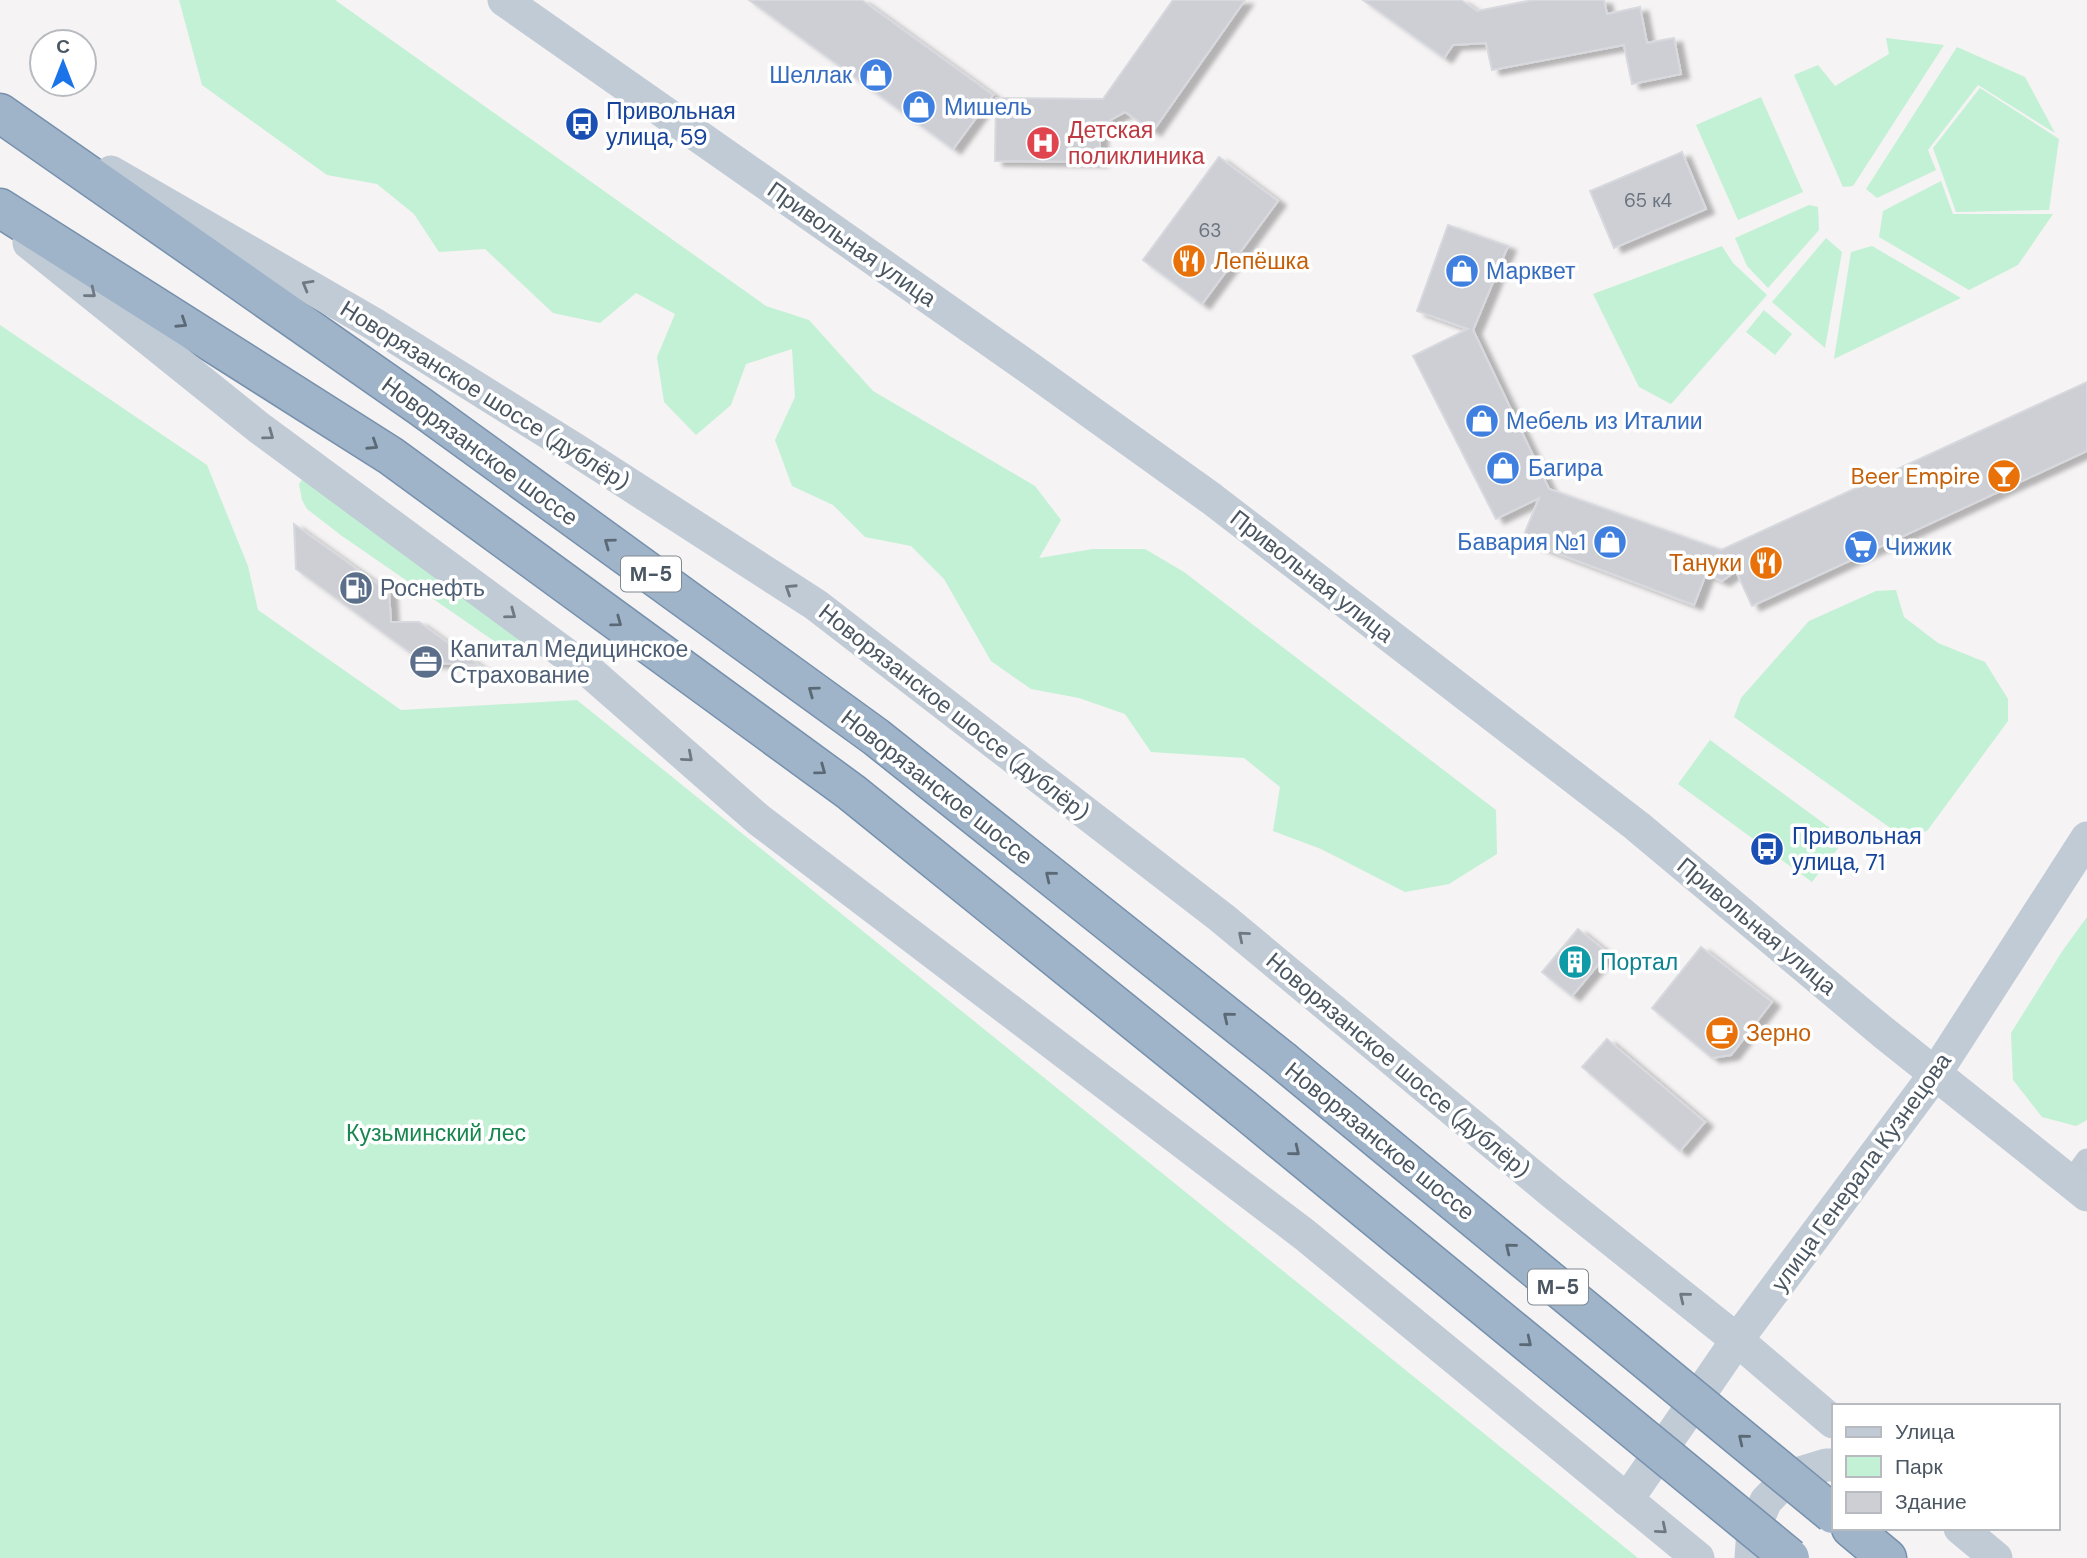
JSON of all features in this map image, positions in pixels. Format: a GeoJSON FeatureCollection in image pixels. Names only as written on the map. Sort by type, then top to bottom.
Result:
{"type":"FeatureCollection","features":[{"type":"Feature","properties":{"kind":"highway","name":"Новорязанское шоссе"},"geometry":{"type":"LineString","coordinates":[[0,113],[421,407],[876,737],[1282,1060],[1832,1513]]}},
{"type":"Feature","properties":{"kind":"highway","name":"М-5"},"geometry":{"type":"LineString","coordinates":[[0,208],[391,457],[851,792],[1242,1108],[1790,1558]]}},
{"type":"Feature","properties":{"kind":"highway"},"geometry":{"type":"LineString","coordinates":[[1853,1530],[1887,1558]]}},
{"type":"Feature","properties":{"kind":"main road","name":"Привольная улица"},"geometry":{"type":"LineString","coordinates":[[504,0],[1212,499],[1637,826],[1935,1074],[2082,1179]]}},
{"type":"Feature","properties":{"kind":"main road","name":"Новорязанское шоссе (дублёр)"},"geometry":{"type":"LineString","coordinates":[[0,108],[374,324],[576,450],[816,606],[1222,918],[1543,1185],[1737,1340],[1832,1421]]}},
{"type":"Feature","properties":{"kind":"main road"},"geometry":{"type":"LineString","coordinates":[[0,220],[258,427],[590,672],[760,820],[1305,1234],[1698,1558]]}},
{"type":"Feature","properties":{"kind":"main road","name":"улица Генерала Кузнецова"},"geometry":{"type":"LineString","coordinates":[[1627,1500],[1737,1340],[1935,1074],[2087,838]]}},
{"type":"Feature","properties":{"kind":"main road"},"geometry":{"type":"LineString","coordinates":[[1751,1558],[1753,1530],[1766,1501],[1790,1476],[1832,1465]]}},
{"type":"Feature","properties":{"kind":"main road"},"geometry":{"type":"LineString","coordinates":[[1962,1530],[1996,1558]]}},
{"type":"Feature","properties":{"kind":"green space"},"geometry":{"type":"Polygon","coordinates":[[[179,0],[335,0],[766,306],[809,320],[873,391],[1035,486],[1061,520],[1039,558],[1093,549],[1145,549],[1184,572],[1496,810],[1497,854],[1449,884],[1405,892],[1321,849],[1273,831],[1280,787],[1244,758],[1151,752],[1125,714],[1079,698],[1031,689],[991,661],[944,579],[911,546],[865,537],[833,505],[792,486],[775,440],[795,397],[792,349],[746,364],[731,405],[696,435],[664,402],[657,357],[675,314],[636,293],[600,323],[553,313],[485,249],[439,252],[414,214],[377,184],[327,175],[202,85],[179,0]]]}},
{"type":"Feature","properties":{"kind":"green space"},"geometry":{"type":"Polygon","coordinates":[[[1886,38],[1944,45],[1853,186],[1843,187],[1794,75],[1818,65],[1835,86],[1889,54],[1886,38]]]}},
{"type":"Feature","properties":{"kind":"green space"},"geometry":{"type":"Polygon","coordinates":[[[1957,47],[2025,77],[2055,133],[1978,85],[1928,150],[1936,170],[1877,198],[1866,189],[1957,47]]]}},
{"type":"Feature","properties":{"kind":"green space"},"geometry":{"type":"Polygon","coordinates":[[[1980,88],[2059,139],[2049,210],[1956,212],[1933,148],[1980,88]]]}},
{"type":"Feature","properties":{"kind":"green space"},"geometry":{"type":"Polygon","coordinates":[[[1761,97],[1803,192],[1738,220],[1696,125],[1761,97]]]}},
{"type":"Feature","properties":{"kind":"green space"},"geometry":{"type":"Polygon","coordinates":[[[1941,181],[1953,214],[2053,214],[2018,265],[1969,290],[1879,237],[1883,211],[1941,181]]]}},
{"type":"Feature","properties":{"kind":"green space"},"geometry":{"type":"Polygon","coordinates":[[[1809,205],[1818,207],[1819,230],[1768,288],[1747,266],[1735,238],[1809,205]]]}},
{"type":"Feature","properties":{"kind":"green space"},"geometry":{"type":"Polygon","coordinates":[[[1826,238],[1842,252],[1825,348],[1772,302],[1826,238]]]}},
{"type":"Feature","properties":{"kind":"green space"},"geometry":{"type":"Polygon","coordinates":[[[1722,246],[1733,263],[1767,295],[1671,404],[1639,387],[1593,294],[1722,246]]]}},
{"type":"Feature","properties":{"kind":"green space"},"geometry":{"type":"Polygon","coordinates":[[[1872,246],[1961,298],[1834,359],[1851,252],[1872,246]]]}},
{"type":"Feature","properties":{"kind":"green space"},"geometry":{"type":"Polygon","coordinates":[[[1764,310],[1792,334],[1775,355],[1746,332],[1764,310]]]}},
{"type":"Feature","properties":{"kind":"green space","name":"Кузьминский лес"},"geometry":{"type":"Polygon","coordinates":[[[0,325],[207,465],[248,566],[258,610],[401,710],[577,700],[1638,1558],[0,1558],[0,325]]]}},
{"type":"Feature","properties":{"kind":"green space"},"geometry":{"type":"Polygon","coordinates":[[[307,479],[527,644],[497,643],[342,536],[307,509],[299,484],[307,479]]]}},
{"type":"Feature","properties":{"kind":"green space"},"geometry":{"type":"Polygon","coordinates":[[[1896,590],[1904,617],[1938,643],[1985,662],[2008,699],[2008,721],[1927,831],[1903,837],[1734,717],[1741,698],[1809,621],[1876,591],[1896,590]]]}},
{"type":"Feature","properties":{"kind":"green space"},"geometry":{"type":"Polygon","coordinates":[[[1710,740],[1845,839],[1812,882],[1678,784],[1710,740]]]}},
{"type":"Feature","properties":{"kind":"green space"},"geometry":{"type":"Polygon","coordinates":[[[2087,917],[2087,1120],[2076,1126],[2042,1117],[2013,1080],[2011,1033],[2087,917]]]}},
{"type":"Feature","properties":{"kind":"building"},"geometry":{"type":"Polygon","coordinates":[[[749,0],[862,0],[993,95],[953,149],[749,0]]]}},
{"type":"Feature","properties":{"kind":"building"},"geometry":{"type":"Polygon","coordinates":[[[1173,0],[1245,0],[1153,131],[1125,112],[1100,126],[1100,162],[995,161],[996,98],[1103,99],[1173,0]]]}},
{"type":"Feature","properties":{"kind":"building"},"geometry":{"type":"Polygon","coordinates":[[[1363,0],[1461,0],[1477,11],[1533,0],[1604,0],[1607,14],[1640,7],[1647,43],[1674,38],[1681,74],[1632,84],[1624,45],[1492,70],[1486,43],[1453,45],[1444,58],[1363,0]]]}},
{"type":"Feature","properties":{"kind":"building"},"geometry":{"type":"Polygon","coordinates":[[[1682,152],[1706,209],[1614,248],[1590,191],[1682,152]]]}},
{"type":"Feature","properties":{"kind":"building"},"geometry":{"type":"Polygon","coordinates":[[[1219,157],[1278,201],[1202,304],[1143,260],[1219,157]]]}},
{"type":"Feature","properties":{"kind":"building"},"geometry":{"type":"Polygon","coordinates":[[[1448,225],[1508,246],[1473,330],[1549,489],[1721,550],[2087,382],[2087,451],[1752,606],[1736,571],[1722,581],[1706,574],[1694,605],[1522,540],[1539,498],[1496,519],[1413,356],[1468,329],[1417,311],[1448,225]]]}},
{"type":"Feature","properties":{"kind":"building"},"geometry":{"type":"Polygon","coordinates":[[[294,524],[389,592],[391,622],[419,622],[479,665],[412,662],[412,654],[296,569],[294,524]]]}},
{"type":"Feature","properties":{"kind":"building","name":"Портал"},"geometry":{"type":"Polygon","coordinates":[[[1578,929],[1608,953],[1572,996],[1542,972],[1578,929]]]}},
{"type":"Feature","properties":{"kind":"building"},"geometry":{"type":"Polygon","coordinates":[[[1701,947],[1772,1002],[1731,1055],[1712,1058],[1652,1008],[1701,947]]]}},
{"type":"Feature","properties":{"kind":"building"},"geometry":{"type":"Polygon","coordinates":[[[1607,1039],[1705,1122],[1680,1151],[1582,1067],[1607,1039]]]}},
{"type":"Feature","properties":{"kind":"place","name":"Шеллак"},"geometry":{"type":"Point","coordinates":[876,75]}},
{"type":"Feature","properties":{"kind":"place","name":"Мишель"},"geometry":{"type":"Point","coordinates":[919,107]}},
{"type":"Feature","properties":{"kind":"place","name":"Привольная улица, 59"},"geometry":{"type":"Point","coordinates":[582,124]}},
{"type":"Feature","properties":{"kind":"place","name":"Детская поликлиника"},"geometry":{"type":"Point","coordinates":[1043,143]}},
{"type":"Feature","properties":{"kind":"place","name":"Лепёшка"},"geometry":{"type":"Point","coordinates":[1189,261]}},
{"type":"Feature","properties":{"kind":"place","name":"Марквет"},"geometry":{"type":"Point","coordinates":[1462,271]}},
{"type":"Feature","properties":{"kind":"place","name":"Мебель из Италии"},"geometry":{"type":"Point","coordinates":[1482,421]}},
{"type":"Feature","properties":{"kind":"place","name":"Багира"},"geometry":{"type":"Point","coordinates":[1503,468]}},
{"type":"Feature","properties":{"kind":"place","name":"Beer Empire"},"geometry":{"type":"Point","coordinates":[2004,476]}},
{"type":"Feature","properties":{"kind":"place","name":"Бавария №1"},"geometry":{"type":"Point","coordinates":[1610,542]}},
{"type":"Feature","properties":{"kind":"place","name":"Чижик"},"geometry":{"type":"Point","coordinates":[1861,547]}},
{"type":"Feature","properties":{"kind":"place","name":"Тануки"},"geometry":{"type":"Point","coordinates":[1766,563]}},
{"type":"Feature","properties":{"kind":"place","name":"Роснефть"},"geometry":{"type":"Point","coordinates":[356,588]}},
{"type":"Feature","properties":{"kind":"place","name":"Капитал Медицинское Страхование"},"geometry":{"type":"Point","coordinates":[426,662]}},
{"type":"Feature","properties":{"kind":"place","name":"Привольная улица, 71"},"geometry":{"type":"Point","coordinates":[1767,849]}},
{"type":"Feature","properties":{"kind":"place","name":"Портал"},"geometry":{"type":"Point","coordinates":[1575,962]}},
{"type":"Feature","properties":{"kind":"place","name":"Зерно"},"geometry":{"type":"Point","coordinates":[1722,1033]}}]}
